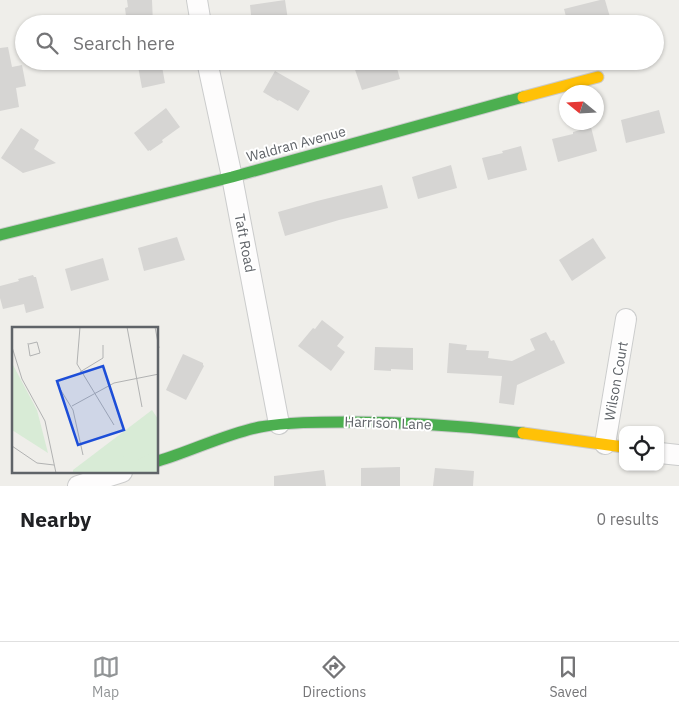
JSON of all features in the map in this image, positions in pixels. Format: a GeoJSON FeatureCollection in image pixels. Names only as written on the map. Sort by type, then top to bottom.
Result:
{"type":"FeatureCollection","features":[{"type":"Feature","properties":{"kind":"street"},"geometry":{"type":"LineString","coordinates":[[197,0],[200,15]]}},
{"type":"Feature","properties":{"kind":"street","name":"Taft Road"},"geometry":{"type":"LineString","coordinates":[[210,70],[280,424]]}},
{"type":"Feature","properties":{"kind":"street","name":"Waldran Avenue"},"geometry":{"type":"LineString","coordinates":[[0,235],[232,177],[598,77]]}},
{"type":"Feature","properties":{"kind":"street","name":"Wilson Court"},"geometry":{"type":"LineString","coordinates":[[614,445],[626,319]]}},
{"type":"Feature","properties":{"kind":"street","name":"Harrison Lane"},"geometry":{"type":"LineString","coordinates":[[159,462],[234,434],[260,427],[325,422],[371,421],[425,424],[504,431],[614,445]]}},
{"type":"Feature","properties":{"kind":"street"},"geometry":{"type":"LineString","coordinates":[[664,454],[679,456]]}},
{"type":"Feature","properties":{"kind":"street"},"geometry":{"type":"LineString","coordinates":[[78,486],[119,473]]}},
{"type":"Feature","properties":{"kind":"building"},"geometry":{"type":"Polygon","coordinates":[[[127,0],[152,0],[153,15],[126,15],[125,8],[128,7],[127,0]]]}},
{"type":"Feature","properties":{"kind":"building"},"geometry":{"type":"Polygon","coordinates":[[[285,0],[287,15],[251,15],[250,5],[285,0]]]}},
{"type":"Feature","properties":{"kind":"building"},"geometry":{"type":"Polygon","coordinates":[[[605,0],[609,15],[566,15],[564,9],[605,0]]]}},
{"type":"Feature","properties":{"kind":"building"},"geometry":{"type":"Polygon","coordinates":[[[8,47],[12,67],[15,66],[15,70],[23,70],[26,86],[16,88],[19,107],[0,111],[0,48],[8,47]]]}},
{"type":"Feature","properties":{"kind":"building"},"geometry":{"type":"Polygon","coordinates":[[[139,70],[163,70],[165,83],[142,88],[139,70]]]}},
{"type":"Feature","properties":{"kind":"building"},"geometry":{"type":"Polygon","coordinates":[[[355,70],[398,70],[400,79],[362,90],[355,70]]]}},
{"type":"Feature","properties":{"kind":"building"},"geometry":{"type":"Polygon","coordinates":[[[275,71],[310,91],[298,111],[263,92],[275,71]]]}},
{"type":"Feature","properties":{"kind":"building"},"geometry":{"type":"Polygon","coordinates":[[[166,108],[180,127],[162,140],[163,142],[148,151],[134,133],[166,108]]]}},
{"type":"Feature","properties":{"kind":"building"},"geometry":{"type":"Polygon","coordinates":[[[659,110],[665,133],[626,143],[621,120],[659,110]]]}},
{"type":"Feature","properties":{"kind":"building"},"geometry":{"type":"Polygon","coordinates":[[[21,128],[39,140],[34,149],[56,163],[23,173],[1,158],[21,128]]]}},
{"type":"Feature","properties":{"kind":"building"},"geometry":{"type":"Polygon","coordinates":[[[592,130],[597,151],[558,162],[552,139],[573,134],[573,132],[592,130]]]}},
{"type":"Feature","properties":{"kind":"building"},"geometry":{"type":"Polygon","coordinates":[[[521,146],[527,170],[488,180],[482,158],[521,146]]]}},
{"type":"Feature","properties":{"kind":"building"},"geometry":{"type":"Polygon","coordinates":[[[451,165],[457,188],[418,199],[412,177],[451,165]]]}},
{"type":"Feature","properties":{"kind":"building"},"geometry":{"type":"Polygon","coordinates":[[[382,185],[388,208],[285,236],[278,212],[382,185]]]}},
{"type":"Feature","properties":{"kind":"building"},"geometry":{"type":"Polygon","coordinates":[[[177,237],[185,260],[144,271],[138,248],[177,237]]]}},
{"type":"Feature","properties":{"kind":"building"},"geometry":{"type":"Polygon","coordinates":[[[593,238],[606,258],[572,281],[559,260],[593,238]]]}},
{"type":"Feature","properties":{"kind":"building"},"geometry":{"type":"Polygon","coordinates":[[[103,258],[109,280],[71,291],[65,269],[103,258]]]}},
{"type":"Feature","properties":{"kind":"building"},"geometry":{"type":"Polygon","coordinates":[[[33,275],[36,277],[44,308],[26,313],[24,304],[3,309],[0,298],[0,286],[33,275]]]}},
{"type":"Feature","properties":{"kind":"building"},"geometry":{"type":"Polygon","coordinates":[[[322,320],[344,337],[337,346],[345,352],[331,371],[298,346],[322,320]]]}},
{"type":"Feature","properties":{"kind":"building"},"geometry":{"type":"Polygon","coordinates":[[[546,332],[551,341],[554,340],[565,363],[517,385],[514,405],[499,403],[502,376],[447,373],[449,343],[467,345],[466,350],[489,351],[488,358],[512,361],[535,350],[530,339],[546,332]]]}},
{"type":"Feature","properties":{"kind":"building"},"geometry":{"type":"Polygon","coordinates":[[[375,347],[413,348],[413,370],[374,370],[375,347]]]}},
{"type":"Feature","properties":{"kind":"building"},"geometry":{"type":"Polygon","coordinates":[[[183,354],[203,363],[204,366],[186,400],[166,390],[183,354]]]}},
{"type":"Feature","properties":{"kind":"building"},"geometry":{"type":"Polygon","coordinates":[[[400,467],[400,486],[361,486],[361,468],[400,467]]]}},
{"type":"Feature","properties":{"kind":"building"},"geometry":{"type":"Polygon","coordinates":[[[435,468],[474,471],[473,486],[433,486],[435,468]]]}},
{"type":"Feature","properties":{"kind":"building"},"geometry":{"type":"Polygon","coordinates":[[[324,470],[326,486],[274,486],[274,476],[324,470]]]}},
{"type":"Feature","properties":{"kind":"traffic: fast"},"geometry":{"type":"LineString","coordinates":[[0,235],[232,177],[523,97]]}},
{"type":"Feature","properties":{"kind":"traffic: fast"},"geometry":{"type":"LineString","coordinates":[[159,461],[247,430],[292,423],[413,424],[457,426],[523,433]]}},
{"type":"Feature","properties":{"kind":"traffic: slow"},"geometry":{"type":"LineString","coordinates":[[523,97],[598,77]]}},
{"type":"Feature","properties":{"kind":"traffic: slow"},"geometry":{"type":"LineString","coordinates":[[523,433],[619,446]]}}]}
